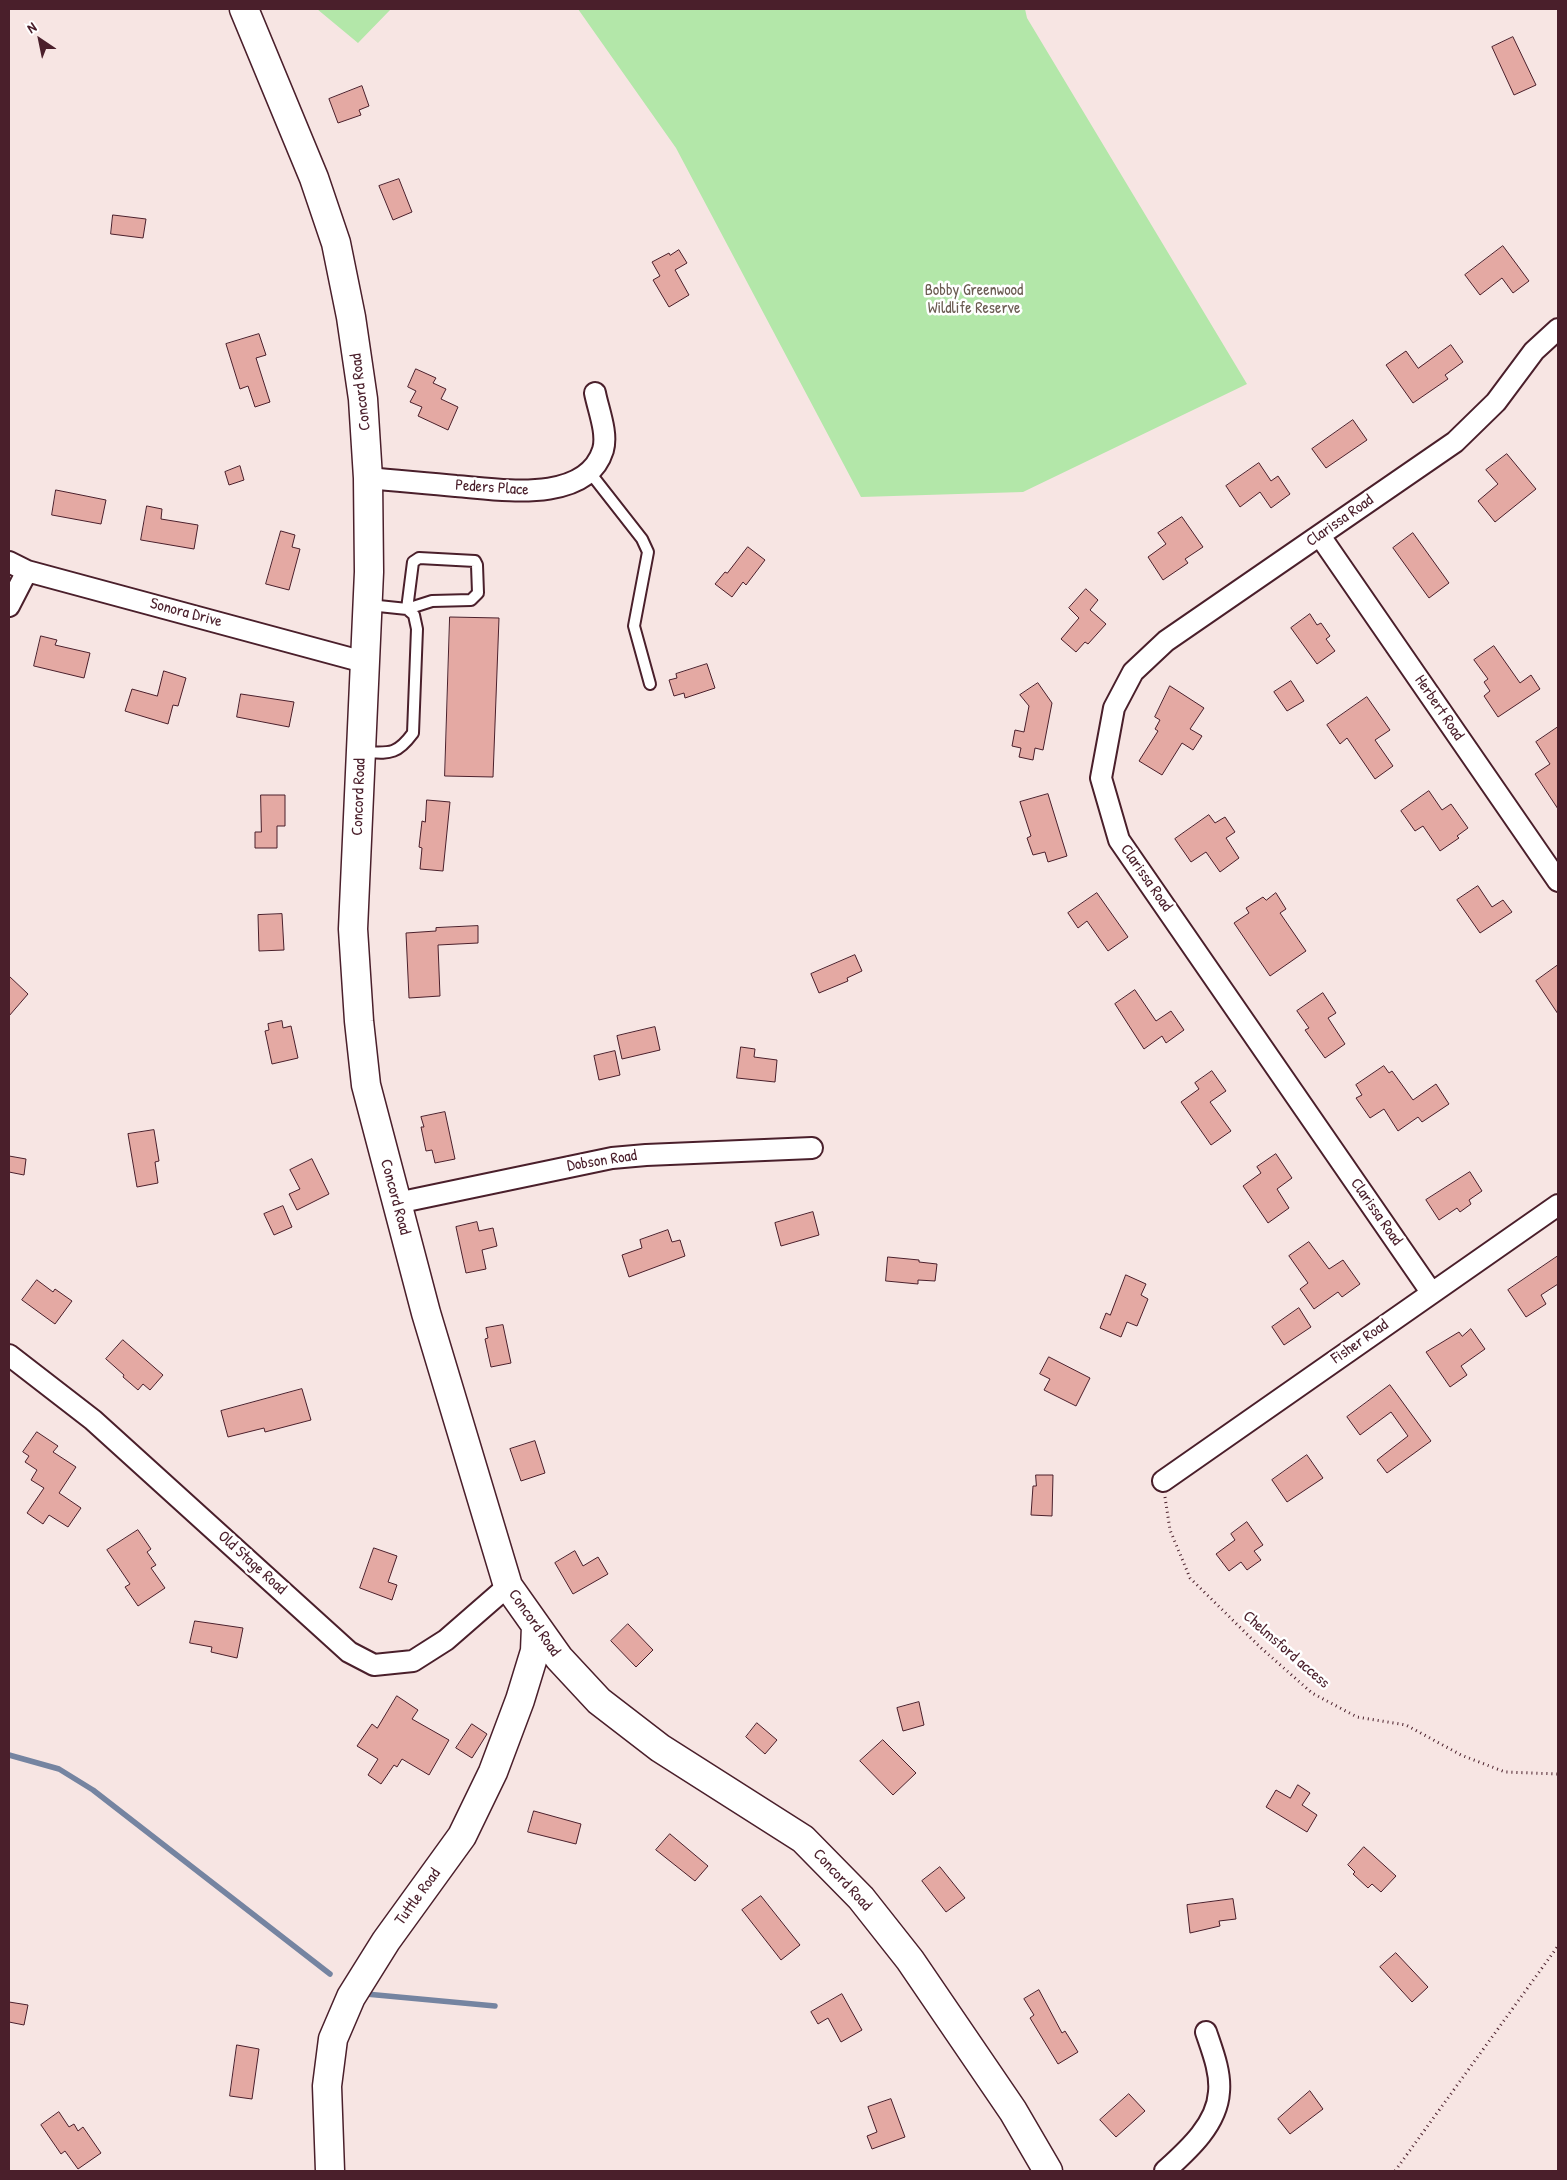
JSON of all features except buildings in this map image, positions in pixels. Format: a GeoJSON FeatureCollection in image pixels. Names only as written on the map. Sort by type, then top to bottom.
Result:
{"type":"FeatureCollection","features":[{"type":"Feature","properties":{"kind":"main road","name":"Concord Road"},"geometry":{"type":"LineString","coordinates":[[244,9],[314,178],[336,243],[351,317],[363,399],[368,478],[367,605],[353,929],[359,1020],[366,1085],[426,1313],[508,1586],[559,1658],[599,1701],[660,1748],[804,1839],[861,1898],[910,1960],[1014,2111],[1048,2171]]}},
{"type":"Feature","properties":{"kind":"main road","name":"Tuttle Road"},"geometry":{"type":"LineString","coordinates":[[330,2171],[326,2086],[332,2039],[351,1997],[386,1941],[462,1836],[493,1772],[520,1700],[535,1651],[536,1626]]}},
{"type":"Feature","properties":{"kind":"street","name":"Clarissa Road"},"geometry":{"type":"LineString","coordinates":[[1431,1292],[1119,840],[1101,778],[1114,708],[1133,672],[1166,641],[1455,442],[1496,402],[1534,351],[1558,329]]}},
{"type":"Feature","properties":{"kind":"street","name":"Peders Place"},"geometry":{"type":"LineString","coordinates":[[368,478],[524,492],[558,487],[574,481],[588,470],[596,463],[603,449],[604,436],[595,393]]}},
{"type":"Feature","properties":{"kind":"street","name":"Herbert Road"},"geometry":{"type":"LineString","coordinates":[[1320,536],[1558,881]]}},
{"type":"Feature","properties":{"kind":"street","name":"Sonora Drive"},"geometry":{"type":"LineString","coordinates":[[9,562],[28,571],[364,662]]}},
{"type":"Feature","properties":{"kind":"street"},"geometry":{"type":"LineString","coordinates":[[9,606],[28,571]]}},
{"type":"Feature","properties":{"kind":"street","name":"Dobson Road"},"geometry":{"type":"LineString","coordinates":[[396,1203],[612,1158],[646,1154],[812,1148]]}},
{"type":"Feature","properties":{"kind":"street","name":"Fisher Road"},"geometry":{"type":"LineString","coordinates":[[1163,1480],[1558,1205]]}},
{"type":"Feature","properties":{"kind":"street","name":"Old Stage Road"},"geometry":{"type":"LineString","coordinates":[[9,1355],[93,1420],[349,1652],[374,1665],[413,1661],[446,1640],[508,1586]]}},
{"type":"Feature","properties":{"kind":"street"},"geometry":{"type":"LineString","coordinates":[[1165,2171],[1189,2150],[1208,2123],[1217,2106],[1220,2091],[1216,2067],[1206,2032]]}},
{"type":"Feature","properties":{"kind":"lane"},"geometry":{"type":"LineString","coordinates":[[588,470],[642,539],[648,552],[634,626],[650,684]]}},
{"type":"Feature","properties":{"kind":"lane"},"geometry":{"type":"LineString","coordinates":[[367,605],[407,609],[432,602],[470,600],[478,593],[477,565],[475,560],[418,558],[413,562],[407,609]]}},
{"type":"Feature","properties":{"kind":"lane"},"geometry":{"type":"LineString","coordinates":[[360,752],[390,753],[404,746],[413,733],[417,629],[414,615],[407,609]]}},
{"type":"Feature","properties":{"kind":"path","name":"Chelmsford access"},"geometry":{"type":"LineString","coordinates":[[1163,1480],[1170,1530],[1190,1578],[1260,1647],[1312,1693],[1358,1718],[1406,1725],[1461,1755],[1505,1772],[1558,1774]]}},
{"type":"Feature","properties":{"kind":"path"},"geometry":{"type":"LineString","coordinates":[[1395,2171],[1558,1946]]}},
{"type":"Feature","properties":{"kind":"green space"},"geometry":{"type":"Polygon","coordinates":[[[317,9],[391,9],[358,43],[317,9]]]}},
{"type":"Feature","properties":{"kind":"green space","name":"Bobby Greenwood Wildlife Reserve"},"geometry":{"type":"Polygon","coordinates":[[[578,9],[1025,9],[1027,18],[1247,384],[1023,492],[861,497],[676,148],[578,9]]]}},
{"type":"Feature","properties":{"kind":"waterway"},"geometry":{"type":"LineString","coordinates":[[9,1755],[59,1769],[93,1790],[330,1974]]}},
{"type":"Feature","properties":{"kind":"waterway"},"geometry":{"type":"LineString","coordinates":[[366,1994],[495,2006]]}}]}
